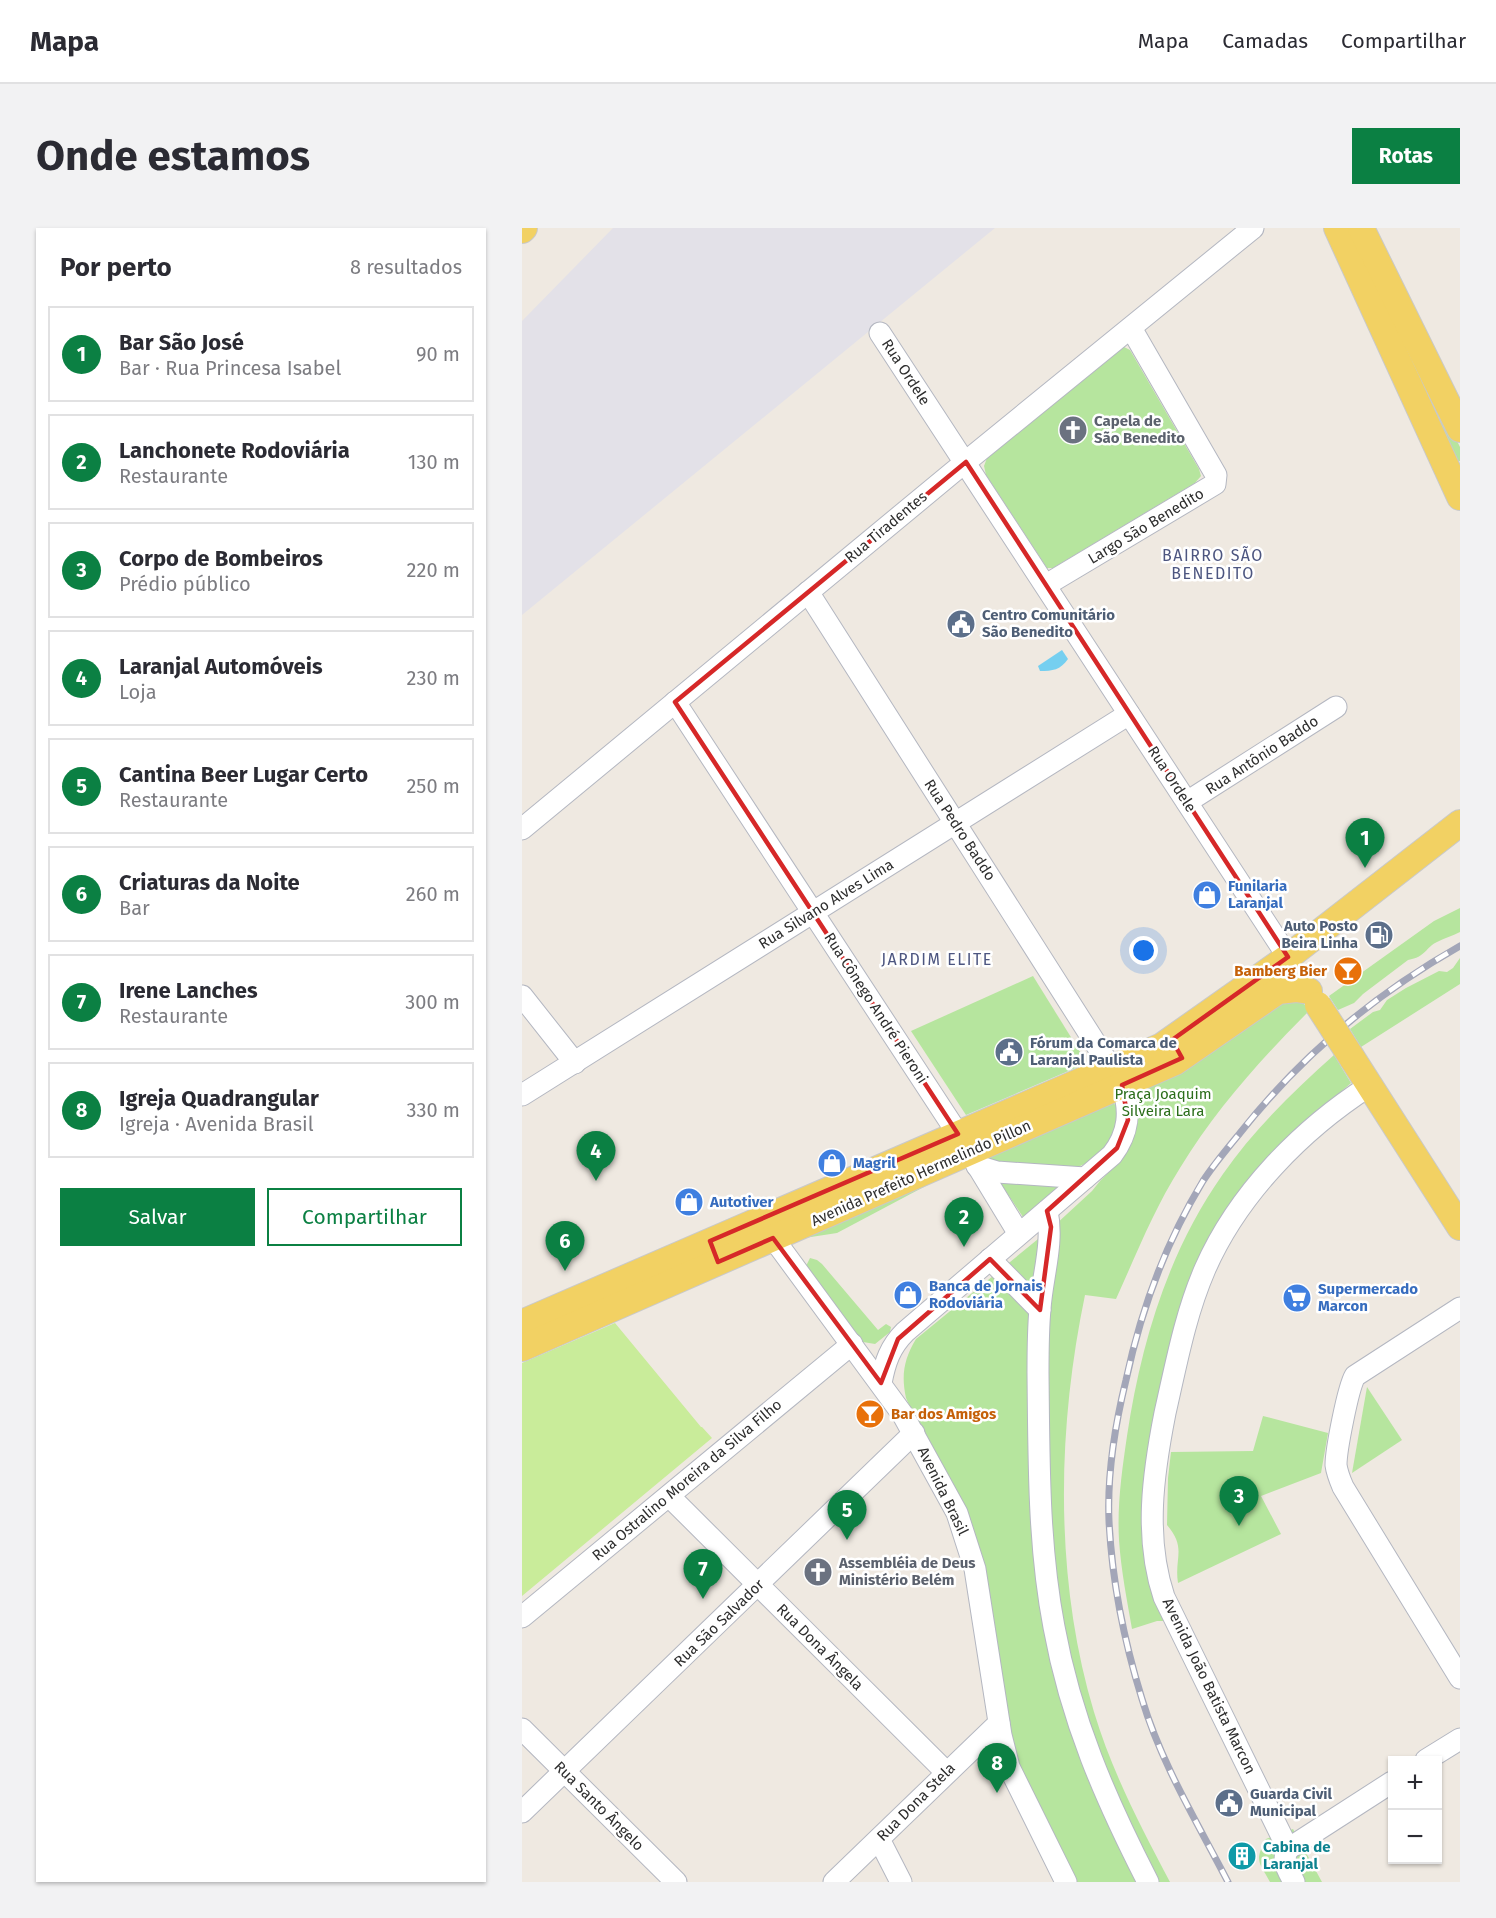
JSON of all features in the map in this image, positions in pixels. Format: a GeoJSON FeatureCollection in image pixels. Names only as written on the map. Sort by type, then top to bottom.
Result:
{"type":"FeatureCollection","features":[{"type":"Feature","properties":{"kind":"main road"},"geometry":{"type":"LineString","coordinates":[[1337,228],[1396,328],[1460,429]]}},
{"type":"Feature","properties":{"kind":"main road"},"geometry":{"type":"LineString","coordinates":[[1360,228],[1458,487]]}},
{"type":"Feature","properties":{"kind":"main road","name":"Avenida Prefeito Hermelindo Pillon"},"geometry":{"type":"LineString","coordinates":[[1177,1049],[1288,957],[1460,823]]}},
{"type":"Feature","properties":{"kind":"main road","name":"Rua Ordele"},"geometry":{"type":"LineString","coordinates":[[1288,957],[1460,1227]]}},
{"type":"Feature","properties":{"kind":"main road","name":"Avenida Prefeito Hermelindo Pillon"},"geometry":{"type":"LineString","coordinates":[[522,1348],[714,1252],[847,1193],[968,1151],[1177,1049],[1273,993],[1296,988],[1313,998]]}},
{"type":"Feature","properties":{"kind":"main road","name":"Avenida Prefeito Hermelindo Pillon"},"geometry":{"type":"LineString","coordinates":[[522,1323],[714,1252]]}},
{"type":"Feature","properties":{"kind":"street","name":"Rua Tiradentes"},"geometry":{"type":"LineString","coordinates":[[522,829],[1253,228]]}},
{"type":"Feature","properties":{"kind":"street","name":"Largo São Benedito"},"geometry":{"type":"LineString","coordinates":[[1046,585],[1215,484],[1216,475],[1131,328]]}},
{"type":"Feature","properties":{"kind":"street","name":"Rua Ordele"},"geometry":{"type":"LineString","coordinates":[[880,333],[1288,957]]}},
{"type":"Feature","properties":{"kind":"street","name":"Rua Pedro Baddo"},"geometry":{"type":"LineString","coordinates":[[808,592],[1117,1077]]}},
{"type":"Feature","properties":{"kind":"street","name":"Rua Cônego André Pieroni"},"geometry":{"type":"LineString","coordinates":[[675,702],[968,1151]]}},
{"type":"Feature","properties":{"kind":"street","name":"Rua Antônio Baddo"},"geometry":{"type":"LineString","coordinates":[[1187,802],[1336,707]]}},
{"type":"Feature","properties":{"kind":"street","name":"Rua Silvano Alves Lima"},"geometry":{"type":"LineString","coordinates":[[522,1095],[1129,714]]}},
{"type":"Feature","properties":{"kind":"street"},"geometry":{"type":"LineString","coordinates":[[522,996],[575,1063]]}},
{"type":"Feature","properties":{"kind":"street"},"geometry":{"type":"LineString","coordinates":[[880,1383],[885,1362],[898,1339],[1112,1155],[1124,1135],[1128,1112],[1117,1077]]}},
{"type":"Feature","properties":{"kind":"street","name":"Avenida João Batista Marcon"},"geometry":{"type":"LineString","coordinates":[[1288,1848],[1164,1597],[1153,1540],[1154,1475],[1188,1318],[1214,1251],[1241,1208],[1280,1160],[1327,1117],[1369,1086]]}},
{"type":"Feature","properties":{"kind":"street"},"geometry":{"type":"LineString","coordinates":[[968,1151],[997,1172],[1085,1178]]}},
{"type":"Feature","properties":{"kind":"street"},"geometry":{"type":"LineString","coordinates":[[968,1151],[1019,1234]]}},
{"type":"Feature","properties":{"kind":"street"},"geometry":{"type":"LineString","coordinates":[[1047,1211],[1051,1227],[1040,1310],[1038,1371],[1041,1504],[1048,1594],[1053,1626],[1087,1748],[1113,1813],[1148,1882]]}},
{"type":"Feature","properties":{"kind":"street","name":"Avenida Brasil"},"geometry":{"type":"LineString","coordinates":[[769,1228],[914,1433],[954,1506],[969,1545],[975,1569],[999,1723],[1009,1767],[1066,1882]]}},
{"type":"Feature","properties":{"kind":"street"},"geometry":{"type":"LineString","coordinates":[[990,1259],[1040,1310]]}},
{"type":"Feature","properties":{"kind":"street"},"geometry":{"type":"LineString","coordinates":[[1460,1308],[1355,1376],[1349,1391],[1336,1463],[1338,1477],[1343,1487],[1460,1678]]}},
{"type":"Feature","properties":{"kind":"street","name":"Rua Ostralino Moreira da Silva Filho"},"geometry":{"type":"LineString","coordinates":[[522,1617],[852,1344]]}},
{"type":"Feature","properties":{"kind":"street","name":"Rua São Salvador"},"geometry":{"type":"LineString","coordinates":[[522,1812],[914,1433]]}},
{"type":"Feature","properties":{"kind":"street","name":"Rua Dona Ângela"},"geometry":{"type":"LineString","coordinates":[[669,1496],[946,1772]]}},
{"type":"Feature","properties":{"kind":"street","name":"Rua Dona Stela"},"geometry":{"type":"LineString","coordinates":[[834,1882],[999,1723]]}},
{"type":"Feature","properties":{"kind":"street","name":"Rua Santo Ângelo"},"geometry":{"type":"LineString","coordinates":[[522,1729],[676,1882]]}},
{"type":"Feature","properties":{"kind":"street"},"geometry":{"type":"LineString","coordinates":[[1434,1756],[1460,1739]]}},
{"type":"Feature","properties":{"kind":"street"},"geometry":{"type":"LineString","coordinates":[[1294,1882],[1284,1862],[1284,1855],[1288,1848],[1388,1785]]}},
{"type":"Feature","properties":{"kind":"street"},"geometry":{"type":"LineString","coordinates":[[879,1839],[901,1882]]}},
{"type":"Feature","properties":{"kind":"highlighted area"},"geometry":{"type":"Polygon","coordinates":[[[966,462],[1288,957],[1172,1040],[1182,1058],[1122,1085],[1128,1120],[1117,1148],[1047,1211],[1051,1227],[1040,1310],[990,1259],[898,1339],[881,1383],[773,1238],[718,1262],[710,1241],[958,1134],[675,702],[966,462]]]}},
{"type":"Feature","properties":{"kind":"shaded area"},"geometry":{"type":"Polygon","coordinates":[[[613,228],[995,228],[522,615],[522,321],[613,228]]]}},
{"type":"Feature","properties":{"kind":"green space"},"geometry":{"type":"Polygon","coordinates":[[[1397,337],[1406,338],[1460,447],[1460,461],[1454,462],[1397,337]]]}},
{"type":"Feature","properties":{"kind":"green space"},"geometry":{"type":"Polygon","coordinates":[[[1124,347],[1130,350],[1201,476],[1195,483],[1053,568],[1047,568],[986,475],[984,466],[987,458],[1124,347]]]}},
{"type":"Feature","properties":{"kind":"green space"},"geometry":{"type":"Polygon","coordinates":[[[1460,908],[1460,932],[1433,944],[1419,957],[1408,960],[1354,1003],[1338,1010],[1329,996],[1434,921],[1460,908]]]}},
{"type":"Feature","properties":{"kind":"green space"},"geometry":{"type":"Polygon","coordinates":[[[1460,958],[1460,984],[1361,1047],[1350,1029],[1373,1012],[1380,1010],[1387,1000],[1406,988],[1439,971],[1447,972],[1460,958]]]}},
{"type":"Feature","properties":{"kind":"green space"},"geometry":{"type":"Polygon","coordinates":[[[1033,976],[1087,1063],[966,1115],[911,1031],[1033,976]]]}},
{"type":"Feature","properties":{"kind":"green space"},"geometry":{"type":"Polygon","coordinates":[[[1281,999],[1303,1003],[1310,1010],[1240,1085],[1194,1146],[1162,1200],[1116,1299],[1085,1295],[1069,1398],[1065,1451],[1066,1557],[1072,1610],[1081,1661],[1101,1734],[1128,1799],[1170,1882],[1075,1882],[1016,1764],[983,1567],[906,1398],[904,1374],[906,1360],[916,1339],[1054,1226],[1120,1161],[1130,1146],[1138,1121],[1139,1091],[1281,999]]]}},
{"type":"Feature","properties":{"kind":"green space"},"geometry":{"type":"Polygon","coordinates":[[[1334,1055],[1351,1083],[1299,1129],[1258,1172],[1157,1405],[1165,1621],[1157,1621],[1132,1629],[1119,1540],[1120,1488],[1140,1367],[1160,1299],[1187,1235],[1235,1157],[1275,1111],[1334,1055]]]}},
{"type":"Feature","properties":{"kind":"green space","name":"Praça Joaquim Silveira Lara"},"geometry":{"type":"Polygon","coordinates":[[[1111,1102],[1120,1112],[1111,1142],[1099,1155],[1080,1166],[1075,1168],[989,1161],[987,1157],[1111,1102]]]}},
{"type":"Feature","properties":{"kind":"green space"},"geometry":{"type":"Polygon","coordinates":[[[952,1172],[837,1233],[798,1239],[952,1172]]]}},
{"type":"Feature","properties":{"kind":"green space"},"geometry":{"type":"Polygon","coordinates":[[[999,1181],[1060,1186],[1023,1217],[999,1181]]]}},
{"type":"Feature","properties":{"kind":"green space"},"geometry":{"type":"Polygon","coordinates":[[[810,1258],[822,1264],[878,1330],[886,1324],[891,1327],[890,1332],[875,1344],[863,1342],[806,1266],[810,1258]]]}},
{"type":"Feature","properties":{"kind":"green space"},"geometry":{"type":"Polygon","coordinates":[[[615,1323],[712,1438],[522,1596],[522,1363],[615,1323]]]}},
{"type":"Feature","properties":{"kind":"green space"},"geometry":{"type":"Polygon","coordinates":[[[1367,1387],[1402,1440],[1352,1473],[1367,1387]]]}},
{"type":"Feature","properties":{"kind":"green space"},"geometry":{"type":"Polygon","coordinates":[[[1263,1416],[1328,1433],[1321,1473],[1261,1496],[1281,1534],[1178,1583],[1177,1540],[1167,1525],[1171,1452],[1253,1451],[1263,1416]]]}},
{"type":"Feature","properties":{"kind":"green space"},"geometry":{"type":"Polygon","coordinates":[[[1293,1829],[1322,1882],[1270,1882],[1263,1870],[1259,1857],[1266,1839],[1293,1829]]]}},
{"type":"Feature","properties":{"kind":"water"},"geometry":{"type":"Polygon","coordinates":[[[1062,650],[1068,659],[1062,666],[1040,671],[1038,666],[1062,650]]]}},
{"type":"Feature","properties":{"kind":"railway"},"geometry":{"type":"LineString","coordinates":[[1228,1882],[1159,1746],[1124,1633],[1113,1566],[1109,1485],[1115,1432],[1132,1354],[1147,1302],[1166,1252],[1203,1181],[1225,1151],[1288,1078],[1341,1029],[1398,985],[1460,946]]}},
{"type":"Feature","properties":{"kind":"place","name":"Capela de São Benedito"},"geometry":{"type":"Point","coordinates":[1073,430]}},
{"type":"Feature","properties":{"kind":"place","name":"Centro Comunitário São Benedito"},"geometry":{"type":"Point","coordinates":[961,624]}},
{"type":"Feature","properties":{"kind":"place","name":"Bar São José"},"geometry":{"type":"Point","coordinates":[1365,868]}},
{"type":"Feature","properties":{"kind":"place","name":"Funilaria Laranjal"},"geometry":{"type":"Point","coordinates":[1207,895]}},
{"type":"Feature","properties":{"kind":"place","name":"Auto Posto Beira Linha"},"geometry":{"type":"Point","coordinates":[1379,935]}},
{"type":"Feature","properties":{"kind":"place","name":"Bamberg Bier"},"geometry":{"type":"Point","coordinates":[1348,971]}},
{"type":"Feature","properties":{"kind":"place","name":"Fórum da Comarca de Laranjal Paulista"},"geometry":{"type":"Point","coordinates":[1009,1052]}},
{"type":"Feature","properties":{"kind":"place","name":"Magril"},"geometry":{"type":"Point","coordinates":[832,1163]}},
{"type":"Feature","properties":{"kind":"place","name":"Laranjal Automóveis"},"geometry":{"type":"Point","coordinates":[596,1181]}},
{"type":"Feature","properties":{"kind":"place","name":"Autotiver"},"geometry":{"type":"Point","coordinates":[689,1202]}},
{"type":"Feature","properties":{"kind":"place","name":"Lanchonete Rodoviária"},"geometry":{"type":"Point","coordinates":[964,1247]}},
{"type":"Feature","properties":{"kind":"place","name":"Criaturas da Noite"},"geometry":{"type":"Point","coordinates":[565,1271]}},
{"type":"Feature","properties":{"kind":"place","name":"Banca de Jornais Rodoviária"},"geometry":{"type":"Point","coordinates":[908,1295]}},
{"type":"Feature","properties":{"kind":"place","name":"Supermercado Marcon"},"geometry":{"type":"Point","coordinates":[1297,1298]}},
{"type":"Feature","properties":{"kind":"place","name":"Bar dos Amigos"},"geometry":{"type":"Point","coordinates":[870,1414]}},
{"type":"Feature","properties":{"kind":"place","name":"Corpo de Bombeiros"},"geometry":{"type":"Point","coordinates":[1239,1526]}},
{"type":"Feature","properties":{"kind":"place","name":"Cantina Beer Lugar Certo"},"geometry":{"type":"Point","coordinates":[847,1540]}},
{"type":"Feature","properties":{"kind":"place","name":"Assembléia de Deus Ministério Belém"},"geometry":{"type":"Point","coordinates":[818,1572]}},
{"type":"Feature","properties":{"kind":"place","name":"Irene Lanches"},"geometry":{"type":"Point","coordinates":[703,1599]}},
{"type":"Feature","properties":{"kind":"place","name":"Igreja Quadrangular"},"geometry":{"type":"Point","coordinates":[997,1793]}},
{"type":"Feature","properties":{"kind":"place","name":"Guarda Civil Municipal"},"geometry":{"type":"Point","coordinates":[1229,1803]}},
{"type":"Feature","properties":{"kind":"place","name":"Cabina de Laranjal"},"geometry":{"type":"Point","coordinates":[1242,1856]}},
{"type":"Feature","properties":{"kind":"district","name":"BAIRRO SÃO BENEDITO"},"geometry":{"type":"Point","coordinates":[1213,564]}},
{"type":"Feature","properties":{"kind":"district","name":"JARDIM ELITE"},"geometry":{"type":"Point","coordinates":[937,959]}}]}
